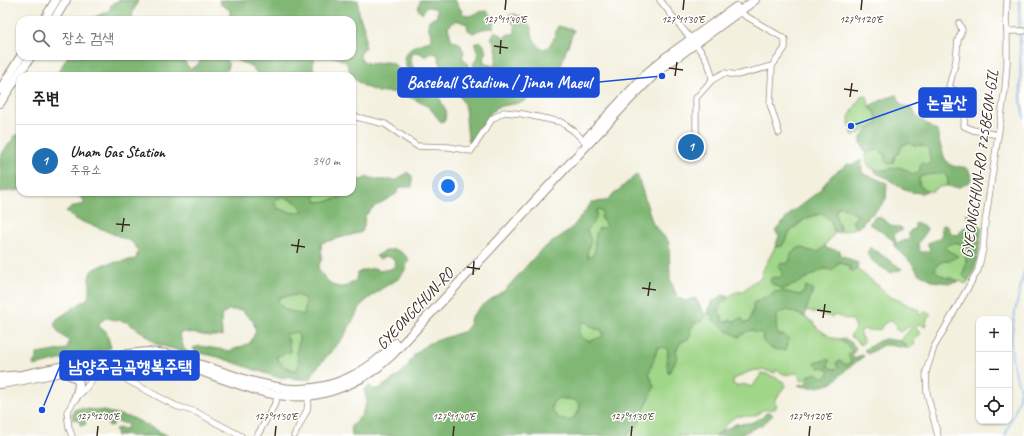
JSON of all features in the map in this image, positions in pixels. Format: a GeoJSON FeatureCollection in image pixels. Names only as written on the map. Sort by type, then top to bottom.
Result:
{"type":"FeatureCollection","features":[{"type":"Feature","properties":{"kind":"street"},"geometry":{"type":"LineString","coordinates":[[46,16],[56,0]]}},
{"type":"Feature","properties":{"kind":"street"},"geometry":{"type":"LineString","coordinates":[[56,16],[66,0]]}},
{"type":"Feature","properties":{"kind":"street"},"geometry":{"type":"LineString","coordinates":[[660,0],[674,20],[706,58],[712,72],[712,80]]}},
{"type":"Feature","properties":{"kind":"street","name":"GYEONGCHUN-RO"},"geometry":{"type":"LineString","coordinates":[[0,377],[22,375],[104,361],[149,360],[170,362],[190,367],[253,389],[277,395],[309,396],[338,389],[355,382],[373,371],[392,355],[629,100],[658,71],[746,0]]}},
{"type":"Feature","properties":{"kind":"street","name":"GYEONGCHUN-RO"},"geometry":{"type":"LineString","coordinates":[[0,384],[63,372],[104,361],[118,355],[147,352],[168,354],[250,381],[292,389],[316,388],[337,383],[355,375],[372,364],[391,348],[648,72],[666,57],[693,42],[755,0]]}},
{"type":"Feature","properties":{"kind":"street","name":"GYEONGCHUN-RO 725BEON-GIL"},"geometry":{"type":"LineString","coordinates":[[938,436],[927,393],[926,372],[934,347],[978,270],[983,249],[985,223],[1005,89],[1008,31],[1006,21],[1007,0]]}},
{"type":"Feature","properties":{"kind":"street"},"geometry":{"type":"LineString","coordinates":[[739,12],[785,39],[785,48],[772,66],[770,104],[778,133]]}},
{"type":"Feature","properties":{"kind":"street"},"geometry":{"type":"LineString","coordinates":[[959,23],[962,30],[958,40],[956,60],[949,87],[957,92],[965,105],[964,126],[974,130],[998,135]]}},
{"type":"Feature","properties":{"kind":"street"},"geometry":{"type":"LineString","coordinates":[[1008,31],[1024,31]]}},
{"type":"Feature","properties":{"kind":"street"},"geometry":{"type":"LineString","coordinates":[[0,90],[19,60]]}},
{"type":"Feature","properties":{"kind":"street"},"geometry":{"type":"LineString","coordinates":[[20,72],[28,60]]}},
{"type":"Feature","properties":{"kind":"street"},"geometry":{"type":"LineString","coordinates":[[701,151],[696,129],[696,98],[712,80],[724,73],[737,75],[772,66]]}},
{"type":"Feature","properties":{"kind":"street"},"geometry":{"type":"LineString","coordinates":[[0,103],[16,79]]}},
{"type":"Feature","properties":{"kind":"street"},"geometry":{"type":"LineString","coordinates":[[356,117],[385,124],[417,146],[449,147],[471,151],[492,119],[504,112],[561,122],[574,131],[584,141]]}},
{"type":"Feature","properties":{"kind":"street"},"geometry":{"type":"LineString","coordinates":[[75,399],[85,389],[104,361],[129,381],[176,406],[196,412],[241,436]]}},
{"type":"Feature","properties":{"kind":"street"},"geometry":{"type":"LineString","coordinates":[[63,372],[78,380],[79,383],[75,399],[67,412],[69,428],[72,436]]}},
{"type":"Feature","properties":{"kind":"street"},"geometry":{"type":"LineString","coordinates":[[257,436],[276,402],[277,395]]}},
{"type":"Feature","properties":{"kind":"street"},"geometry":{"type":"LineString","coordinates":[[294,436],[307,410],[309,396]]}},
{"type":"Feature","properties":{"kind":"green space"},"geometry":{"type":"Polygon","coordinates":[[[119,0],[138,0],[132,16],[97,16],[110,10],[111,5],[119,0]]]}},
{"type":"Feature","properties":{"kind":"green space"},"geometry":{"type":"Polygon","coordinates":[[[219,0],[358,0],[359,15],[365,29],[365,47],[360,55],[361,60],[370,64],[385,62],[393,63],[400,71],[407,70],[404,57],[412,47],[433,40],[428,26],[429,20],[437,17],[437,9],[426,6],[422,14],[418,9],[420,0],[455,0],[464,15],[471,16],[479,12],[487,11],[496,19],[493,28],[482,29],[473,33],[468,30],[467,24],[456,20],[448,27],[451,39],[460,44],[464,52],[462,57],[469,64],[465,72],[469,78],[477,76],[473,64],[478,54],[474,44],[480,41],[484,45],[486,52],[483,58],[485,64],[495,66],[497,51],[491,38],[495,31],[504,37],[509,34],[515,34],[515,26],[509,19],[509,15],[515,14],[524,18],[531,27],[533,38],[541,49],[547,48],[553,41],[558,26],[574,30],[558,76],[523,102],[497,107],[489,115],[474,144],[468,140],[465,106],[455,87],[444,74],[437,54],[431,53],[426,57],[418,52],[413,53],[411,59],[412,66],[420,72],[435,89],[446,111],[445,120],[441,122],[429,107],[410,97],[392,92],[378,92],[365,87],[356,80],[356,72],[350,72],[346,62],[342,60],[356,60],[356,16],[230,16],[230,10],[220,4],[219,0]]]}},
{"type":"Feature","properties":{"kind":"green space"},"geometry":{"type":"Polygon","coordinates":[[[66,60],[184,60],[190,69],[201,60],[225,60],[228,62],[228,69],[223,72],[58,72],[66,60]]]}},
{"type":"Feature","properties":{"kind":"green space"},"geometry":{"type":"Polygon","coordinates":[[[237,60],[314,60],[313,65],[314,72],[256,72],[249,65],[237,60]]]}},
{"type":"Feature","properties":{"kind":"green space"},"geometry":{"type":"Polygon","coordinates":[[[862,95],[867,96],[869,106],[876,114],[878,121],[877,125],[866,129],[853,137],[849,117],[862,95]]]}},
{"type":"Feature","properties":{"kind":"green space"},"geometry":{"type":"Polygon","coordinates":[[[897,95],[901,105],[911,108],[916,116],[937,131],[947,162],[953,166],[963,167],[969,170],[971,180],[965,185],[960,187],[947,186],[948,179],[943,173],[925,175],[919,178],[919,185],[926,191],[922,193],[912,192],[898,186],[876,173],[874,169],[881,171],[898,167],[905,169],[913,175],[919,172],[921,163],[927,165],[931,163],[928,148],[921,145],[916,146],[909,143],[904,144],[899,153],[896,154],[893,163],[888,164],[885,160],[886,155],[878,150],[866,153],[861,143],[861,137],[870,127],[877,125],[876,114],[869,106],[897,95]]]}},
{"type":"Feature","properties":{"kind":"green space"},"geometry":{"type":"Polygon","coordinates":[[[16,135],[16,190],[0,192],[0,156],[16,135]]]}},
{"type":"Feature","properties":{"kind":"green space"},"geometry":{"type":"Polygon","coordinates":[[[909,143],[928,148],[931,163],[920,167],[919,172],[913,175],[906,169],[874,169],[870,167],[867,162],[866,153],[878,150],[886,155],[888,164],[892,163],[902,146],[909,143]]]}},
{"type":"Feature","properties":{"kind":"green space"},"geometry":{"type":"Polygon","coordinates":[[[861,160],[862,173],[887,183],[886,199],[879,208],[867,218],[860,227],[855,228],[852,221],[856,218],[857,214],[844,207],[838,207],[836,210],[836,216],[841,232],[835,233],[831,222],[824,214],[815,215],[793,228],[782,246],[775,247],[779,236],[775,231],[792,212],[818,192],[832,175],[848,164],[853,165],[861,160]]]}},
{"type":"Feature","properties":{"kind":"green space"},"geometry":{"type":"Polygon","coordinates":[[[407,172],[412,176],[412,187],[400,187],[396,194],[374,207],[365,216],[362,232],[321,243],[322,258],[318,268],[330,283],[338,287],[342,287],[347,286],[356,280],[357,273],[364,270],[375,268],[379,271],[395,267],[394,259],[387,256],[379,259],[376,256],[386,251],[397,250],[409,259],[404,272],[398,279],[381,289],[362,304],[343,338],[314,371],[311,380],[276,377],[218,357],[196,352],[193,348],[200,346],[230,351],[250,343],[256,331],[253,321],[241,310],[228,310],[221,316],[222,336],[209,336],[184,332],[179,333],[184,349],[190,354],[156,344],[145,334],[127,322],[106,318],[99,323],[100,328],[106,331],[111,348],[34,366],[33,363],[37,358],[37,354],[67,349],[69,341],[59,333],[54,324],[57,319],[88,298],[90,287],[89,278],[91,271],[105,264],[136,259],[138,250],[132,242],[74,219],[66,211],[74,206],[85,204],[82,198],[78,196],[316,196],[317,202],[339,198],[339,196],[356,196],[356,179],[361,180],[368,177],[379,180],[397,180],[407,172]],[[282,197],[274,200],[277,208],[293,213],[303,211],[295,201],[282,197]],[[298,295],[279,297],[278,303],[286,310],[304,315],[306,300],[298,295]],[[297,332],[286,334],[291,352],[276,357],[283,366],[296,371],[299,364],[297,348],[299,340],[297,332]]]}},
{"type":"Feature","properties":{"kind":"green space"},"geometry":{"type":"Polygon","coordinates":[[[943,173],[948,179],[947,186],[939,187],[933,191],[926,191],[919,185],[919,178],[922,176],[943,173]]]}},
{"type":"Feature","properties":{"kind":"green space"},"geometry":{"type":"Polygon","coordinates":[[[637,174],[653,224],[669,242],[670,280],[678,298],[686,301],[695,298],[705,314],[702,321],[695,323],[690,330],[691,334],[688,339],[681,342],[676,351],[678,357],[672,369],[668,373],[667,348],[658,347],[649,373],[654,387],[637,427],[625,436],[352,436],[351,426],[361,416],[367,401],[364,390],[370,385],[372,389],[379,389],[399,375],[408,366],[415,354],[427,344],[465,331],[469,326],[471,317],[481,306],[505,290],[540,251],[572,228],[592,202],[606,201],[637,174]],[[599,209],[596,211],[595,221],[587,230],[591,241],[587,253],[588,258],[594,254],[597,231],[599,228],[604,228],[606,225],[601,217],[603,212],[599,209]],[[583,322],[580,326],[582,338],[589,341],[602,337],[602,330],[595,329],[583,322]],[[558,398],[552,403],[552,411],[558,418],[570,421],[579,412],[580,405],[576,400],[558,398]]]}},
{"type":"Feature","properties":{"kind":"green space"},"geometry":{"type":"Polygon","coordinates":[[[339,196],[339,198],[317,202],[315,197],[339,196]]]}},
{"type":"Feature","properties":{"kind":"green space"},"geometry":{"type":"Polygon","coordinates":[[[282,197],[300,205],[304,212],[293,213],[277,208],[274,200],[282,197]]]}},
{"type":"Feature","properties":{"kind":"green space"},"geometry":{"type":"Polygon","coordinates":[[[838,207],[844,207],[857,214],[856,218],[852,221],[855,228],[841,232],[836,216],[836,210],[838,207]]]}},
{"type":"Feature","properties":{"kind":"green space"},"geometry":{"type":"Polygon","coordinates":[[[599,209],[603,212],[601,217],[606,225],[597,232],[594,244],[594,255],[588,258],[586,231],[594,221],[596,211],[599,209]]]}},
{"type":"Feature","properties":{"kind":"green space"},"geometry":{"type":"Polygon","coordinates":[[[965,213],[975,217],[976,221],[982,227],[976,263],[968,281],[963,275],[968,251],[965,245],[956,243],[947,245],[945,248],[958,256],[949,261],[943,261],[937,265],[935,270],[941,276],[959,282],[950,283],[932,281],[918,273],[907,258],[894,246],[894,241],[869,224],[875,217],[880,217],[892,226],[902,228],[902,231],[896,232],[894,235],[896,243],[900,243],[903,240],[908,241],[910,237],[908,234],[911,230],[915,229],[915,223],[921,224],[927,228],[925,234],[918,243],[921,252],[924,252],[930,248],[928,243],[940,237],[942,233],[941,226],[945,225],[952,234],[957,235],[963,228],[966,227],[970,230],[972,226],[965,213]]]}},
{"type":"Feature","properties":{"kind":"green space"},"geometry":{"type":"Polygon","coordinates":[[[824,214],[831,222],[835,233],[819,252],[810,251],[800,247],[787,264],[778,267],[782,270],[782,275],[779,278],[772,277],[770,280],[772,284],[783,289],[794,285],[823,269],[828,269],[839,262],[849,267],[854,272],[857,269],[880,287],[887,295],[919,310],[918,314],[922,315],[923,312],[930,313],[925,327],[919,323],[915,328],[921,333],[914,341],[915,344],[910,348],[906,348],[905,344],[900,341],[911,328],[909,326],[901,332],[895,329],[897,325],[891,320],[882,325],[881,329],[864,329],[860,332],[864,342],[861,345],[850,336],[856,328],[853,320],[834,315],[831,317],[806,310],[813,290],[806,287],[803,293],[799,295],[782,291],[762,298],[753,309],[749,322],[745,323],[741,318],[735,321],[722,321],[719,312],[721,303],[736,292],[742,292],[752,283],[761,278],[763,270],[775,247],[782,246],[791,231],[805,219],[824,214]]]}},
{"type":"Feature","properties":{"kind":"green space"},"geometry":{"type":"Polygon","coordinates":[[[952,243],[960,243],[965,245],[968,251],[963,275],[968,281],[966,284],[952,278],[946,278],[935,270],[937,265],[943,261],[949,261],[957,256],[945,248],[947,245],[952,243]]]}},
{"type":"Feature","properties":{"kind":"green space"},"geometry":{"type":"Polygon","coordinates":[[[825,245],[827,249],[840,251],[841,255],[858,263],[857,269],[854,272],[849,269],[849,266],[839,262],[832,271],[823,269],[794,285],[783,289],[772,284],[770,280],[773,277],[779,278],[782,275],[782,270],[778,267],[780,263],[787,264],[790,260],[791,254],[800,247],[810,251],[819,252],[825,245]]]}},
{"type":"Feature","properties":{"kind":"green space"},"geometry":{"type":"Polygon","coordinates":[[[870,247],[902,269],[891,273],[877,264],[867,253],[870,247]]]}},
{"type":"Feature","properties":{"kind":"green space"},"geometry":{"type":"Polygon","coordinates":[[[806,286],[813,290],[805,317],[787,310],[777,314],[776,328],[778,333],[779,335],[783,335],[788,338],[786,350],[779,350],[769,347],[762,339],[763,336],[759,332],[755,333],[753,330],[748,331],[739,337],[726,330],[713,320],[711,314],[708,314],[711,302],[723,295],[729,297],[721,304],[719,312],[722,315],[722,321],[735,321],[741,318],[745,323],[749,322],[753,309],[753,303],[774,292],[782,291],[799,295],[803,293],[806,286]]]}},
{"type":"Feature","properties":{"kind":"green space"},"geometry":{"type":"Polygon","coordinates":[[[298,295],[306,300],[304,315],[286,310],[278,303],[279,297],[298,295]]]}},
{"type":"Feature","properties":{"kind":"green space"},"geometry":{"type":"Polygon","coordinates":[[[786,309],[805,317],[814,323],[817,328],[832,338],[840,339],[852,351],[849,354],[852,362],[846,365],[840,361],[836,363],[838,367],[836,369],[832,369],[828,366],[829,360],[824,367],[830,371],[824,378],[818,374],[800,380],[800,376],[797,373],[790,375],[776,370],[775,373],[763,370],[753,370],[733,380],[733,384],[737,386],[743,384],[752,387],[762,373],[774,377],[786,384],[774,402],[777,405],[775,409],[762,410],[757,415],[753,416],[735,417],[716,436],[625,436],[637,427],[654,387],[649,373],[658,347],[667,347],[667,362],[675,361],[678,357],[676,351],[681,342],[695,323],[702,321],[705,314],[711,314],[713,320],[726,330],[753,330],[764,336],[779,336],[776,328],[777,314],[786,309]]]}},
{"type":"Feature","properties":{"kind":"green space"},"geometry":{"type":"Polygon","coordinates":[[[583,322],[595,329],[602,330],[603,334],[601,338],[589,341],[582,338],[580,326],[583,322]]]}},
{"type":"Feature","properties":{"kind":"green space"},"geometry":{"type":"Polygon","coordinates":[[[297,332],[299,341],[297,354],[299,364],[297,371],[283,366],[276,357],[285,353],[289,342],[286,334],[297,332]]]}},
{"type":"Feature","properties":{"kind":"green space"},"geometry":{"type":"Polygon","coordinates":[[[844,338],[852,343],[856,348],[852,355],[854,359],[859,356],[864,356],[832,383],[815,387],[798,385],[806,384],[808,376],[815,373],[824,378],[829,374],[829,371],[826,368],[819,368],[815,363],[816,361],[826,359],[829,360],[828,366],[832,369],[836,369],[838,367],[836,363],[840,361],[846,365],[851,362],[848,354],[852,351],[840,339],[844,338]]]}},
{"type":"Feature","properties":{"kind":"green space"},"geometry":{"type":"Polygon","coordinates":[[[885,339],[900,341],[905,344],[906,348],[883,345],[868,354],[864,350],[879,341],[885,339]]]}},
{"type":"Feature","properties":{"kind":"green space"},"geometry":{"type":"Polygon","coordinates":[[[558,398],[576,400],[580,405],[579,411],[570,421],[558,418],[552,411],[552,403],[558,398]]]}},
{"type":"Feature","properties":{"kind":"green space"},"geometry":{"type":"Polygon","coordinates":[[[80,408],[103,411],[133,418],[168,436],[130,436],[126,434],[117,436],[115,429],[128,428],[127,424],[115,421],[113,422],[113,425],[109,426],[101,419],[92,415],[84,416],[86,424],[81,426],[78,419],[73,420],[72,415],[74,410],[80,408]]]}},
{"type":"Feature","properties":{"kind":"green space"},"geometry":{"type":"Polygon","coordinates":[[[770,412],[773,415],[763,424],[738,436],[716,436],[722,431],[736,424],[750,423],[762,418],[766,413],[770,412]]]}},
{"type":"Feature","properties":{"kind":"waterway"},"geometry":{"type":"LineString","coordinates":[[1019,0],[1021,101],[1024,118]]}},
{"type":"Feature","properties":{"kind":"waterway"},"geometry":{"type":"LineString","coordinates":[[1005,436],[1018,403],[1020,389],[1013,366],[1011,344],[1015,312],[1024,271]]}},
{"type":"Feature","properties":{"kind":"place","name":"Baseball Stadium / Jinan Maeul"},"geometry":{"type":"Point","coordinates":[662,76]}},
{"type":"Feature","properties":{"kind":"place","name":"논골산"},"geometry":{"type":"Point","coordinates":[851,126]}},
{"type":"Feature","properties":{"kind":"place","name":"Unam Gas Station"},"geometry":{"type":"Point","coordinates":[691,147]}},
{"type":"Feature","properties":{"kind":"place","name":"남양주금곡행복주택"},"geometry":{"type":"Point","coordinates":[42,410]}}]}
